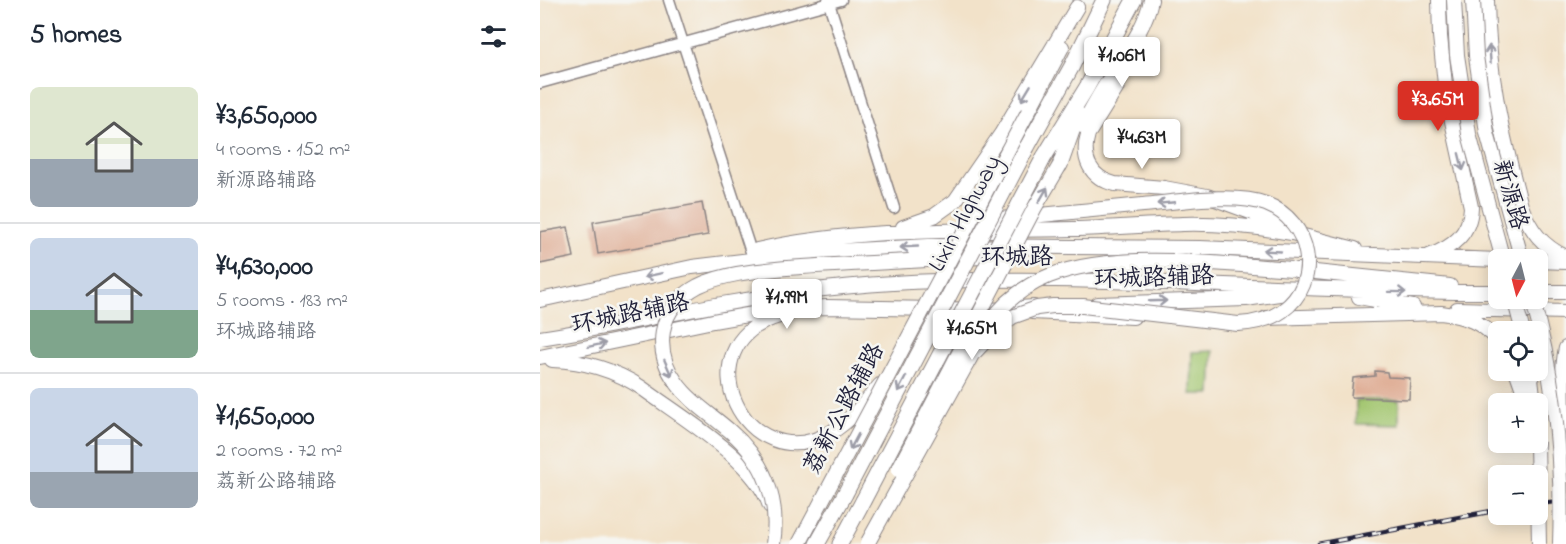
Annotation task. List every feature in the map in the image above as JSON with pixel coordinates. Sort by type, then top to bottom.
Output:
[{"type":"main road","name":"Lixin Highway","points":[[817,544],[1072,66],[1104,0]]},
{"type":"main road","points":[[840,544],[1044,157],[1087,87],[1134,0]]},
{"type":"main road","points":[[1426,258],[1456,241],[1468,226],[1471,217],[1470,195],[1450,116],[1443,70],[1438,0]]},
{"type":"main road","name":"新源路","points":[[1454,0],[1457,55],[1469,134],[1500,249]]},
{"type":"main road","name":"新源路","points":[[1473,0],[1476,56],[1487,133],[1519,249]]},
{"type":"main road","points":[[1487,0],[1495,102],[1521,206],[1536,236],[1554,251],[1566,257]]},
{"type":"main road","points":[[897,229],[933,216],[955,201],[1001,134],[1078,3]]},
{"type":"main road","name":"荔新公路辅路","points":[[798,544],[1057,58],[1078,3]]},
{"type":"main road","points":[[1150,6],[1116,89],[1086,142],[1086,159],[1094,173],[1108,183],[1164,188],[1207,196],[1253,213],[1292,233],[1381,256]]},
{"type":"main road","points":[[859,544],[1034,209],[1108,80],[1134,41]]},
{"type":"main road","points":[[1060,165],[1087,87]]},
{"type":"main road","points":[[872,234],[897,229],[1143,205],[1246,199],[1258,201],[1278,210],[1293,222],[1304,241],[1308,259],[1302,287],[1288,306],[1272,317],[1251,323],[1226,323],[1083,306],[1037,308],[1023,312],[1002,324],[974,353]]},
{"type":"main road","name":"环城路辅路","points":[[692,267],[751,252],[814,240],[927,230],[1092,229],[1185,224],[1235,225],[1292,233]]},
{"type":"main road","points":[[540,300],[692,267],[819,252],[929,246],[1200,248],[1488,260]]},
{"type":"main road","points":[[772,544],[775,526],[771,490],[755,459],[731,431],[684,393],[670,374],[662,347],[664,326],[674,306],[696,287],[723,277],[780,269],[998,257],[1065,247]]},
{"type":"main road","points":[[867,544],[989,324],[1003,306],[1034,283],[1060,272],[1112,264],[1162,261],[1291,269],[1434,283],[1488,291]]},
{"type":"main road","points":[[1548,261],[1566,262]]},
{"type":"main road","name":"环城路","points":[[540,338],[717,305],[806,292],[936,281],[1100,280],[1330,290],[1488,292]]},
{"type":"main road","name":"环城路辅路","points":[[540,358],[776,310],[827,307],[990,310],[1063,305],[1246,299],[1276,296],[1305,289]]},
{"type":"main road","points":[[1330,290],[1413,307],[1566,312]]},
{"type":"main road","points":[[1548,292],[1566,292]]},
{"type":"main road","points":[[827,307],[771,318],[749,331],[734,350],[729,369],[731,391],[740,412],[754,429],[782,442],[810,442],[831,433],[856,413],[891,372]]},
{"type":"main road","points":[[1535,309],[1553,394],[1561,478]]},
{"type":"main road","points":[[990,310],[1174,319],[1454,314],[1479,322],[1488,331]]},
{"type":"main road","points":[[1560,544],[1564,435],[1563,366],[1566,348]]},
{"type":"main road","points":[[540,358],[580,362],[630,380],[726,451],[749,472],[763,491],[775,526]]},
{"type":"main road","points":[[1538,453],[1539,544]]},
{"type":"street","points":[[669,0],[751,252]]},
{"type":"street","points":[[540,83],[841,0]]},
{"type":"street","points":[[1150,6],[1156,0]]},
{"type":"street","points":[[829,2],[894,208]]},
{"type":"green space","points":[[1213,351],[1211,394],[1191,394],[1192,352]]},
{"type":"green space","points":[[1356,400],[1399,400],[1399,425],[1356,424]]},
{"type":"building","points":[[702,203],[708,235],[598,254],[593,222]]},
{"type":"building","points":[[568,227],[574,257],[540,264],[540,232]]},
{"type":"building","points":[[1375,371],[1387,372],[1388,377],[1410,378],[1409,399],[1351,397],[1353,378],[1375,376]]},
{"type":"railway","points":[[1548,503],[1566,500]]},
{"type":"railway","points":[[1319,544],[1488,512]]}]
